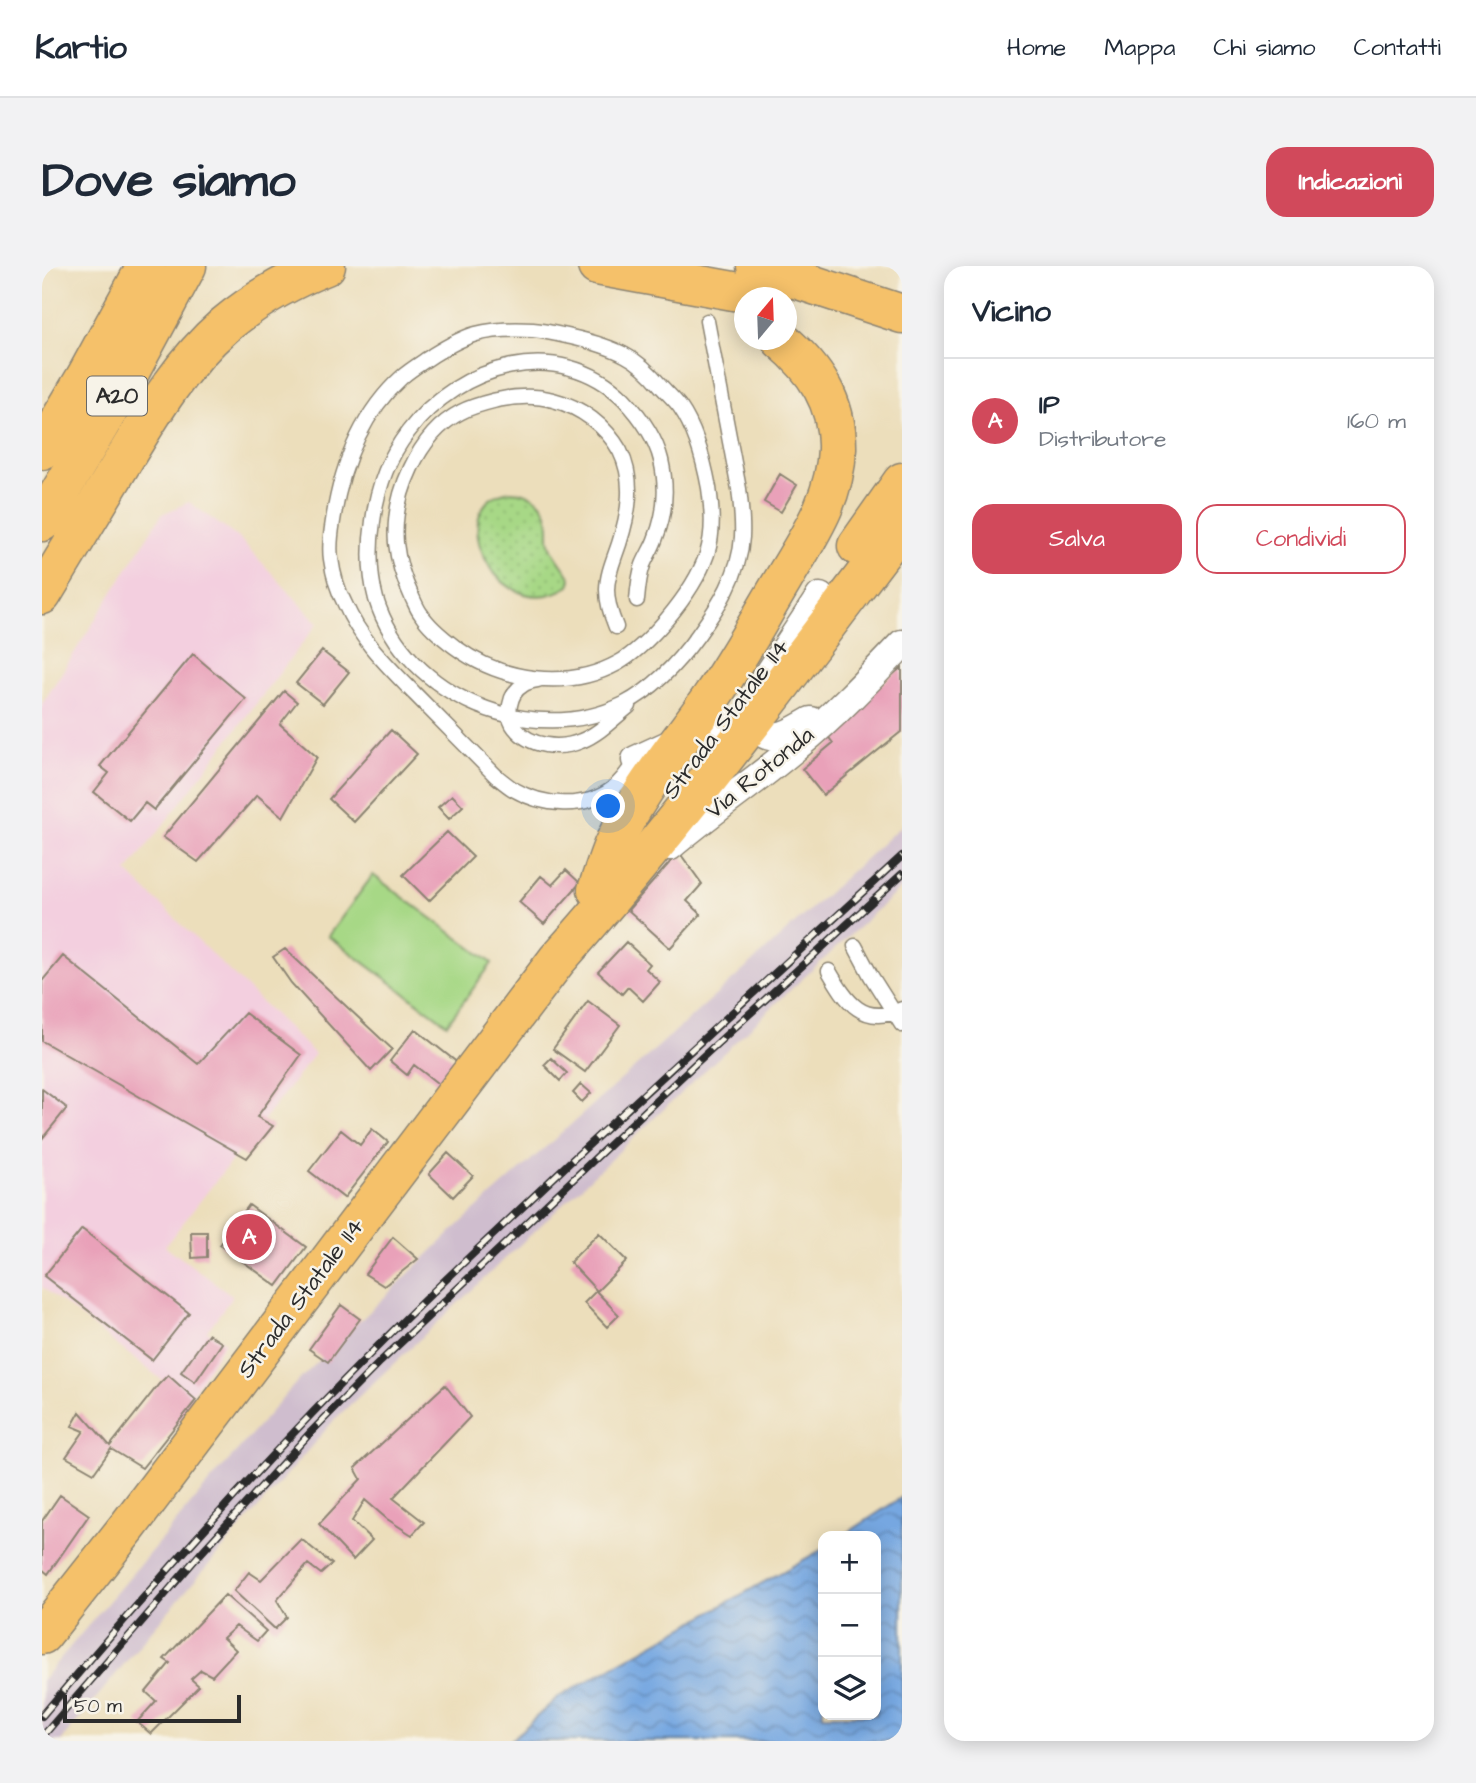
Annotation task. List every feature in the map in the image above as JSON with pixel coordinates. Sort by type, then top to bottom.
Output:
[{"type":"main road","name":"A20","points":[[42,450],[146,266]]},
{"type":"main road","name":"A20","points":[[42,522],[116,398],[187,266]]},
{"type":"main road","points":[[42,595],[151,414],[181,372],[224,326],[250,306],[326,266]]},
{"type":"main road","points":[[597,266],[658,273],[734,290]]},
{"type":"main road","points":[[756,266],[902,314]]},
{"type":"main road","points":[[658,273],[734,311]]},
{"type":"main road","points":[[797,306],[902,341]]},
{"type":"main road","points":[[606,893],[613,846],[625,822],[730,669],[811,536],[830,492],[837,448],[830,402],[812,370],[793,350]]},
{"type":"main road","name":"Strada Statale 114","points":[[736,730],[762,668],[820,597],[902,482]]},
{"type":"main road","name":"Strada Statale 114","points":[[42,1634],[129,1525],[606,893],[902,526]]},
{"type":"main road","points":[[636,760],[674,709],[717,664],[788,572]]},
{"type":"street","name":"Via Rotonda","points":[[606,893],[799,745],[902,644]]},
{"type":"street","points":[[636,760],[680,739],[736,730],[759,732],[771,738],[779,737],[849,698]]},
{"type":"street","points":[[736,730],[742,757],[769,768]]},
{"type":"lane","points":[[636,760],[611,790],[595,799],[577,803],[559,803],[536,798],[514,790],[496,776],[370,648],[345,606],[331,558],[331,531],[337,493],[360,431],[377,404],[402,376],[447,346],[476,334],[504,330],[540,330],[595,342],[628,356],[652,375],[681,408],[696,438],[706,471],[712,506],[712,532],[707,555],[676,608],[658,629],[623,661],[570,679],[540,680],[522,685],[512,699],[510,716],[516,729],[526,738],[552,746],[566,746],[582,741],[600,731],[665,676],[683,656],[726,592],[737,564],[743,516],[707,321]]},
{"type":"lane","points":[[637,600],[643,564],[663,516],[665,489],[654,438],[636,412],[615,391],[594,377],[567,367],[534,363],[508,366],[479,376],[454,390],[427,411],[407,433],[390,461],[382,482],[370,543],[371,574],[377,601],[387,626],[408,655],[426,674],[453,694],[478,706],[510,716],[569,720],[595,715],[622,705],[645,692]]},
{"type":"lane","points":[[540,680],[508,673],[472,660],[444,639],[421,614],[399,563],[396,538],[398,510],[405,484],[418,452],[435,432],[458,413],[485,402],[514,396],[538,396],[565,403],[586,414],[607,432],[626,467],[630,489],[628,510],[610,568],[607,590],[610,612],[616,627]]},
{"type":"lane","points":[[855,946],[871,976],[899,1015]]},
{"type":"lane","points":[[829,971],[850,1004],[876,1015],[899,1015]]},
{"type":"shaded area","points":[[189,502],[241,540],[318,623],[127,872],[315,1054],[165,1246],[233,1296],[207,1331],[225,1342],[188,1400],[42,1287],[42,704],[162,514]]},
{"type":"shaded area","points":[[902,825],[902,887],[335,1419],[153,1629],[61,1741],[42,1741],[42,1680],[295,1384],[464,1220]]},
{"type":"green space","points":[[511,491],[529,495],[543,506],[548,518],[551,547],[571,579],[569,586],[543,596],[519,592],[500,579],[486,560],[478,538],[479,517],[490,500]]},
{"type":"green space","points":[[373,875],[492,963],[447,1024],[328,936]]},
{"type":"water","points":[[902,1497],[902,1741],[510,1741],[557,1698],[818,1552],[818,1720],[881,1720],[881,1531],[851,1531]]},
{"type":"building","points":[[780,474],[797,485],[781,512],[764,502]]},
{"type":"building","points":[[322,651],[349,672],[323,704],[296,683]]},
{"type":"building","points":[[193,654],[246,699],[154,810],[145,803],[130,821],[94,792],[109,773],[100,766]]},
{"type":"building","points":[[902,667],[902,731],[823,795],[802,769],[833,743],[824,731]]},
{"type":"building","points":[[284,691],[297,702],[280,724],[317,757],[283,817],[257,795],[198,862],[163,837]]},
{"type":"building","points":[[391,730],[417,754],[354,822],[329,799]]},
{"type":"building","points":[[452,795],[463,806],[449,819],[438,807]]},
{"type":"building","points":[[447,832],[473,857],[429,901],[403,875]]},
{"type":"building","points":[[679,852],[702,884],[687,901],[701,914],[670,948],[628,910]]},
{"type":"building","points":[[566,870],[580,883],[544,924],[519,902],[541,876],[552,885]]},
{"type":"building","points":[[626,942],[650,964],[646,969],[660,982],[643,1001],[628,987],[622,994],[598,972]]},
{"type":"building","points":[[285,949],[392,1049],[371,1071],[291,983],[273,957]]},
{"type":"building","points":[[63,956],[198,1064],[245,1013],[301,1055],[257,1117],[273,1126],[247,1158],[42,1041],[42,981]]},
{"type":"building","points":[[588,1001],[620,1025],[585,1072],[553,1049]]},
{"type":"building","points":[[415,1029],[459,1064],[441,1086],[414,1065],[407,1075],[390,1061]]},
{"type":"building","points":[[551,1058],[567,1073],[560,1081],[544,1065]]},
{"type":"building","points":[[581,1084],[591,1093],[582,1102],[573,1093]]},
{"type":"building","points":[[42,1089],[67,1108],[42,1139]]},
{"type":"building","points":[[372,1129],[388,1142],[344,1198],[309,1171],[341,1130],[360,1145]]},
{"type":"building","points":[[448,1153],[473,1176],[453,1197],[429,1174]]},
{"type":"building","points":[[249,1205],[306,1247],[277,1286],[220,1245]]},
{"type":"building","points":[[82,1229],[189,1313],[152,1360],[44,1276]]},
{"type":"building","points":[[191,1232],[207,1232],[207,1257],[192,1258]]},
{"type":"building","points":[[599,1233],[627,1261],[597,1291],[570,1262]]},
{"type":"building","points":[[393,1237],[418,1259],[384,1286],[365,1274]]},
{"type":"building","points":[[596,1291],[619,1315],[607,1327],[584,1303]]},
{"type":"building","points":[[341,1305],[360,1319],[328,1362],[309,1349]]},
{"type":"building","points":[[208,1334],[222,1343],[195,1382],[181,1372]]},
{"type":"building","points":[[168,1375],[196,1400],[142,1468],[111,1449],[94,1473],[66,1457],[84,1431],[72,1426],[80,1412],[110,1446]]},
{"type":"building","points":[[445,1385],[470,1417],[393,1498],[424,1522],[412,1535],[365,1500],[352,1521],[372,1540],[353,1560],[319,1524],[361,1479],[355,1468]]},
{"type":"building","points":[[60,1495],[89,1515],[48,1574],[42,1569],[42,1521]]},
{"type":"building","points":[[301,1539],[332,1564],[321,1574],[308,1564],[277,1600],[287,1617],[275,1629],[234,1591],[249,1572],[261,1580]]},
{"type":"building","points":[[225,1595],[266,1631],[257,1641],[236,1626],[223,1638],[236,1650],[212,1676],[201,1670],[191,1679],[199,1686],[151,1734],[137,1722],[156,1701],[146,1692],[170,1663],[164,1659]]},
{"type":"railway","points":[[42,1716],[163,1575],[331,1393],[569,1163],[902,856]]},
{"type":"railway","points":[[42,1737],[200,1554],[311,1432],[380,1362],[697,1062],[902,874]]},
{"type":"place","name":"IP","points":[[249,1237]]}]
